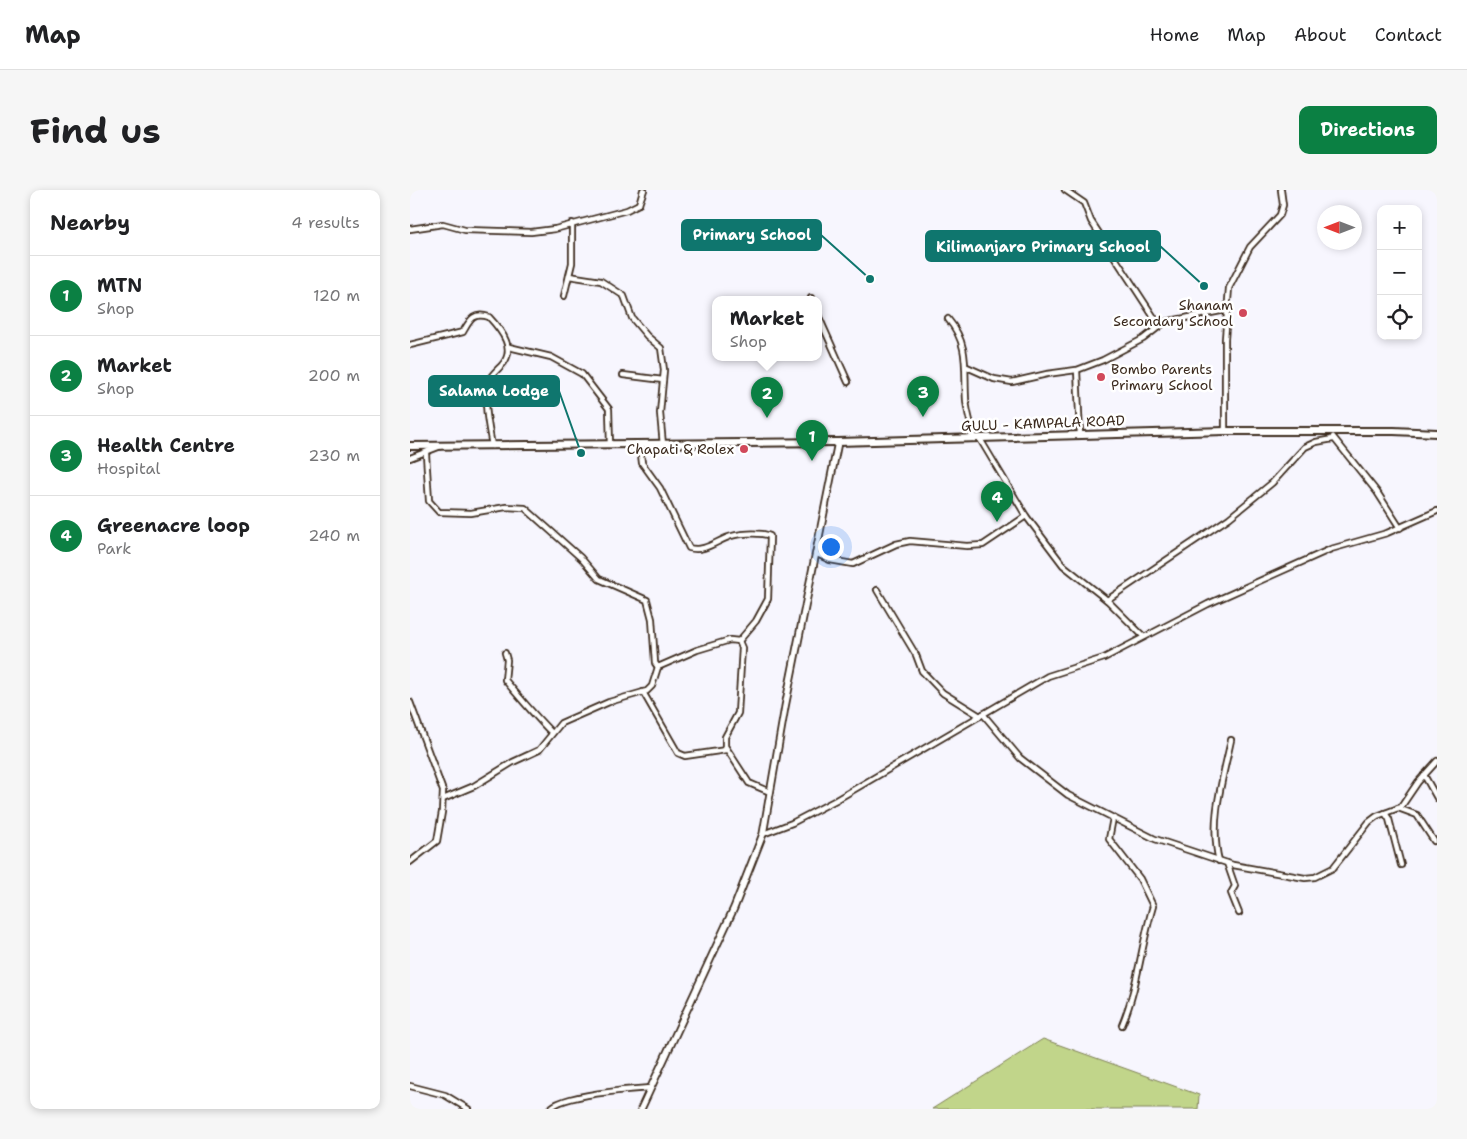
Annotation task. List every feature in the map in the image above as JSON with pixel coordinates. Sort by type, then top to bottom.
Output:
[{"type":"main road","name":"GULU - KAMPALA ROAD","points":[[410,446],[640,446],[1225,431],[1333,430],[1437,433]]},
{"type":"street","points":[[410,229],[444,224],[465,230],[531,232],[555,229],[627,210],[639,204],[644,190]]},
{"type":"street","points":[[1065,190],[1087,207],[1091,221],[1159,325]]},
{"type":"street","points":[[1225,431],[1226,310],[1229,288],[1247,252],[1280,215],[1283,205],[1281,190]]},
{"type":"street","points":[[564,296],[569,276],[572,223]]},
{"type":"street","points":[[569,276],[601,281],[624,296],[632,318],[647,336],[662,348],[663,380],[660,396],[663,445]]},
{"type":"street","points":[[967,367],[994,379],[1012,382],[1076,370],[1142,339],[1159,325],[1172,319],[1226,310]]},
{"type":"street","points":[[410,345],[463,332],[469,319],[484,316],[494,322],[509,347],[506,361],[491,376],[487,388],[492,446]]},
{"type":"street","points":[[948,319],[962,343],[967,367],[966,402],[977,438],[1026,516],[1063,565],[1107,600],[1142,636]]},
{"type":"street","points":[[822,324],[848,382]]},
{"type":"street","points":[[509,347],[550,356],[582,374],[608,409],[610,445]]},
{"type":"street","points":[[1076,370],[1080,435]]},
{"type":"street","points":[[623,375],[663,380]]},
{"type":"street","points":[[1333,430],[1333,439],[1377,492],[1400,528]]},
{"type":"street","points":[[1107,600],[1229,518],[1272,483],[1305,447],[1316,442],[1333,439]]},
{"type":"street","points":[[641,1109],[734,908],[763,834],[785,707],[838,442]]},
{"type":"street","points":[[410,458],[426,454],[442,446]]},
{"type":"street","points":[[640,446],[642,463],[660,488],[689,548],[705,548],[735,536],[763,534],[770,536],[768,599],[756,621],[739,641]]},
{"type":"street","points":[[426,454],[427,493],[429,501],[436,510],[445,513],[463,513],[506,507],[524,508],[582,558],[599,579],[645,597],[650,612],[655,663],[658,667]]},
{"type":"street","points":[[763,834],[792,823],[836,800],[1048,676],[1104,658],[1142,636],[1208,604],[1331,549],[1400,528],[1437,510]]},
{"type":"street","points":[[817,554],[830,560],[853,564],[896,544],[910,541],[967,546],[983,545],[1026,516]]},
{"type":"street","points":[[877,590],[911,647],[922,671],[944,692],[982,715],[1020,758],[1052,785],[1155,839],[1219,861],[1305,878],[1315,877],[1333,868],[1369,822],[1398,808],[1424,775],[1437,762]]},
{"type":"street","points":[[443,799],[474,786],[513,762],[539,750],[561,723],[609,702],[643,692],[652,686],[658,667],[697,650],[730,640],[739,641]]},
{"type":"street","points":[[739,641],[742,648],[738,713],[725,737],[726,750],[749,783],[770,792]]},
{"type":"street","points":[[505,653],[507,660],[505,680],[518,693],[525,706],[552,733]]},
{"type":"street","points":[[643,692],[678,753],[685,756],[726,750]]},
{"type":"street","points":[[410,702],[441,783],[443,799],[437,841],[410,862]]},
{"type":"street","points":[[1219,861],[1216,849],[1217,823],[1220,797],[1232,740]]},
{"type":"street","points":[[1424,775],[1437,798]]},
{"type":"street","points":[[1398,808],[1417,815],[1434,841]]},
{"type":"street","points":[[1385,813],[1389,819],[1401,865]]},
{"type":"street","points":[[1113,818],[1109,839],[1140,879],[1153,906],[1145,932],[1133,999],[1122,1025]]},
{"type":"street","points":[[1227,863],[1235,886],[1231,893],[1239,913]]},
{"type":"street","points":[[410,1086],[445,1096],[468,1109]]},
{"type":"street","points":[[550,1109],[561,1100],[628,1089],[650,1088]]},
{"type":"green space","points":[[1043,1039],[1199,1095],[1198,1109],[932,1109]]},
{"type":"place","name":"Primary School","points":[[870,279]]},
{"type":"place","name":"Kilimanjaro Primary School","points":[[1204,286]]},
{"type":"place","name":"Shanam Secondary School","points":[[1243,313]]},
{"type":"place","name":"Bombo Parents Primary School","points":[[1101,377]]},
{"type":"place","name":"Health Centre","points":[[923,417]]},
{"type":"place","name":"Market","points":[[767,418]]},
{"type":"place","name":"Chapati & Rolex","points":[[744,449]]},
{"type":"place","name":"Salama Lodge","points":[[581,453]]},
{"type":"place","name":"MTN","points":[[812,461]]},
{"type":"place","name":"Greenacre loop","points":[[997,522]]}]
